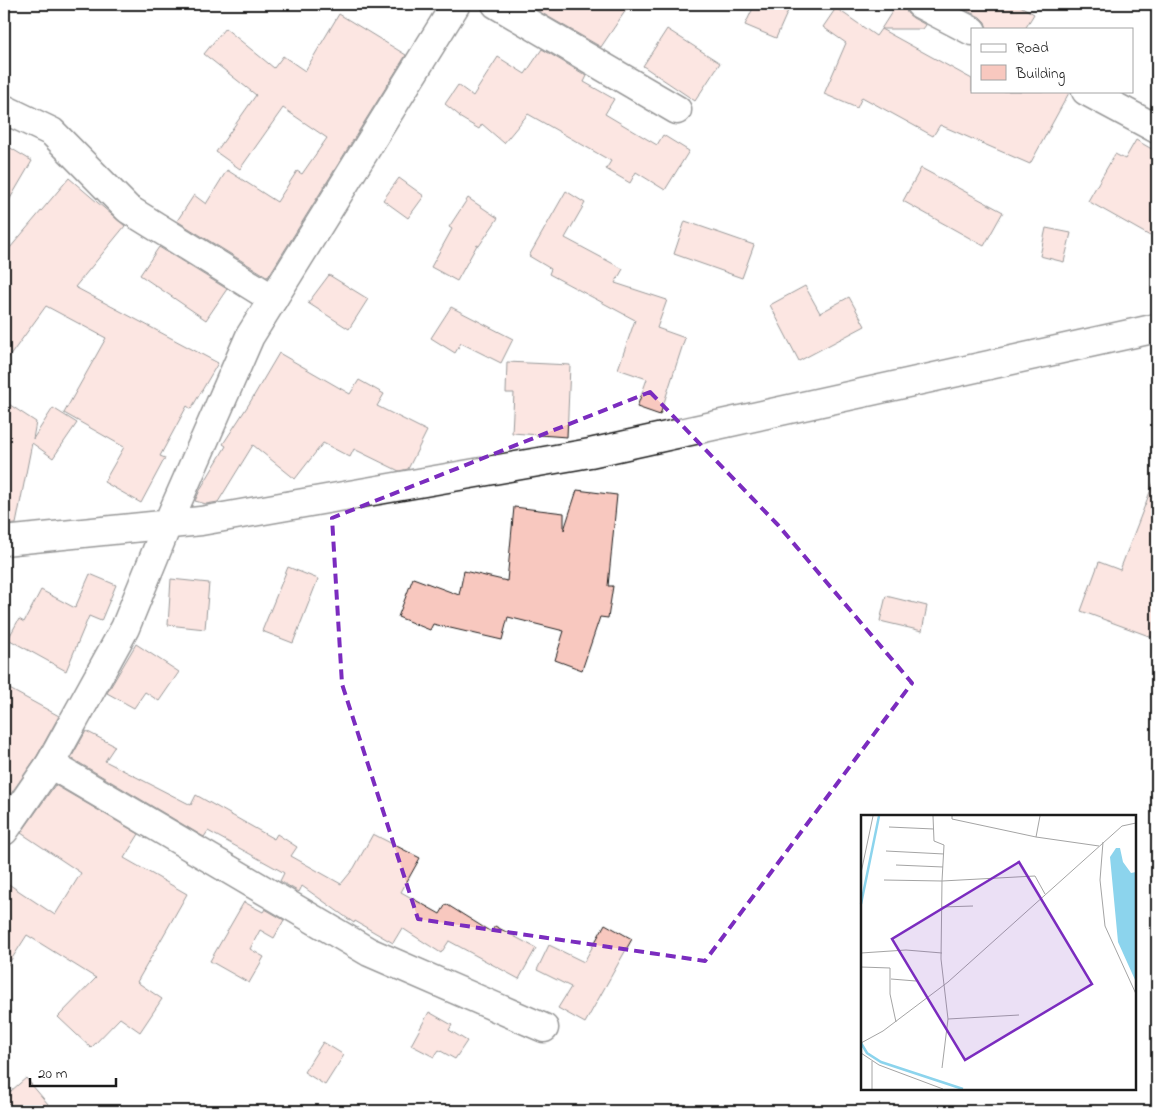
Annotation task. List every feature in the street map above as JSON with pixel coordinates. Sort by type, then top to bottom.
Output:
[{"type":"street","points":[[4,831],[50,764],[125,628],[168,523],[250,336],[456,4]]},
{"type":"street","points":[[496,4],[677,110]]},
{"type":"street","points":[[920,4],[971,30]]},
{"type":"street","points":[[1088,92],[1157,129]]},
{"type":"street","points":[[4,109],[52,132],[128,209],[273,299]]},
{"type":"street","points":[[4,541],[201,521],[590,453],[1157,328]]},
{"type":"street","points":[[50,764],[369,952],[544,1028]]},
{"type":"highlighted area","points":[[650,392],[778,525],[912,683],[705,961],[418,919],[342,684],[332,518]]},
{"type":"building","points":[[526,4],[630,4],[601,47]]},
{"type":"building","points":[[755,4],[791,4],[776,38],[745,25]]},
{"type":"building","points":[[897,4],[905,4],[907,13],[926,25],[923,29],[881,29]]},
{"type":"building","points":[[953,4],[1017,4],[1034,14],[1026,28],[987,28],[985,22],[980,17]]},
{"type":"building","points":[[836,8],[876,36],[881,29],[971,78],[971,92],[1069,92],[1030,164],[940,125],[933,136],[862,97],[857,108],[824,94],[846,43],[823,27]]},
{"type":"building","points":[[339,14],[406,55],[268,277],[177,221],[194,195],[206,204],[227,170],[277,202],[297,171],[302,174],[327,138],[283,108],[240,169],[216,152],[256,95],[204,54],[225,28],[274,68],[283,56],[305,71]]},
{"type":"building","points":[[667,29],[720,63],[695,101],[643,66]]},
{"type":"building","points":[[542,49],[587,76],[584,82],[614,99],[605,114],[657,145],[663,135],[689,151],[665,190],[636,172],[630,183],[606,169],[611,161],[528,114],[504,143],[482,124],[479,129],[459,117],[445,104],[458,85],[473,96],[498,57],[525,74]]},
{"type":"building","points":[[1136,140],[1157,152],[1157,223],[1150,236],[1088,201],[1115,154],[1125,159]]},
{"type":"building","points":[[4,144],[32,161],[4,209]]},
{"type":"building","points":[[921,168],[1003,212],[984,246],[903,201]]},
{"type":"building","points":[[69,178],[125,226],[75,287],[218,363],[191,409],[187,406],[160,456],[165,458],[141,503],[104,482],[124,447],[64,413],[106,338],[46,306],[4,364],[4,255]]},
{"type":"building","points":[[399,178],[424,196],[408,218],[383,200]]},
{"type":"building","points":[[566,191],[585,203],[565,238],[623,269],[615,283],[667,300],[657,328],[685,338],[660,415],[637,407],[647,379],[618,369],[635,320],[549,274],[551,269],[529,256]]},
{"type":"building","points":[[468,198],[498,218],[479,246],[477,245],[457,281],[431,267],[452,229],[449,227]]},
{"type":"building","points":[[685,221],[754,245],[742,278],[674,254]]},
{"type":"building","points":[[1046,228],[1071,233],[1064,262],[1040,256]]},
{"type":"building","points":[[159,247],[227,289],[206,320],[140,275]]},
{"type":"building","points":[[329,275],[368,299],[349,329],[308,303]]},
{"type":"building","points":[[805,286],[820,313],[849,297],[865,326],[799,361],[770,305]]},
{"type":"building","points":[[451,307],[513,339],[501,363],[461,343],[455,353],[431,338]]},
{"type":"building","points":[[279,353],[350,394],[359,380],[384,394],[377,406],[427,431],[408,469],[399,471],[354,449],[350,457],[323,443],[295,479],[253,445],[218,502],[206,504],[195,501],[226,446],[223,444]]},
{"type":"building","points":[[507,362],[570,365],[567,437],[512,433],[514,393],[506,393]]},
{"type":"building","points":[[4,401],[36,422],[33,439],[53,408],[77,423],[53,458],[32,443],[16,524],[4,525]]},
{"type":"building","points":[[1155,479],[1157,479],[1157,639],[1081,611],[1099,562],[1120,570]]},
{"type":"building","points":[[577,490],[617,495],[608,586],[613,586],[608,618],[600,617],[582,670],[555,660],[564,631],[508,617],[502,640],[433,624],[430,630],[398,617],[413,578],[459,595],[464,571],[507,581],[514,507],[564,513],[564,530]]},
{"type":"building","points":[[288,567],[318,579],[293,643],[262,631]]},
{"type":"building","points":[[90,574],[116,585],[101,621],[89,616],[66,671],[8,639],[19,619],[24,622],[41,590],[75,608]]},
{"type":"building","points":[[171,579],[209,583],[205,629],[168,625]]},
{"type":"building","points":[[886,596],[927,606],[922,631],[880,621]]},
{"type":"building","points":[[136,644],[179,672],[159,701],[145,692],[134,708],[107,693]]},
{"type":"building","points":[[4,686],[59,716],[37,756],[4,804]]},
{"type":"building","points":[[86,731],[115,746],[105,761],[191,805],[196,795],[274,839],[277,834],[297,847],[291,856],[341,884],[354,868],[373,834],[420,858],[401,892],[440,914],[446,904],[491,932],[495,926],[536,948],[519,979],[449,941],[441,953],[402,928],[393,943],[355,921],[354,923],[302,886],[299,892],[280,881],[284,873],[281,871],[208,831],[204,837],[71,758]]},
{"type":"building","points":[[55,785],[139,834],[124,858],[187,894],[137,982],[162,999],[140,1032],[120,1018],[91,1048],[58,1017],[96,978],[27,935],[4,971],[4,881],[55,915],[81,873],[21,833]]},
{"type":"building","points":[[244,902],[263,912],[265,909],[284,920],[274,938],[260,930],[250,949],[264,957],[249,983],[210,961]]},
{"type":"building","points":[[605,924],[632,939],[585,1023],[558,1008],[571,987],[537,970],[549,945],[584,962]]},
{"type":"building","points":[[429,1012],[452,1025],[449,1030],[467,1041],[455,1059],[439,1050],[434,1057],[411,1045]]},
{"type":"building","points":[[323,1042],[344,1055],[325,1085],[304,1072]]},
{"type":"building","points":[[26,1078],[54,1111],[14,1111],[4,1097]]}]
